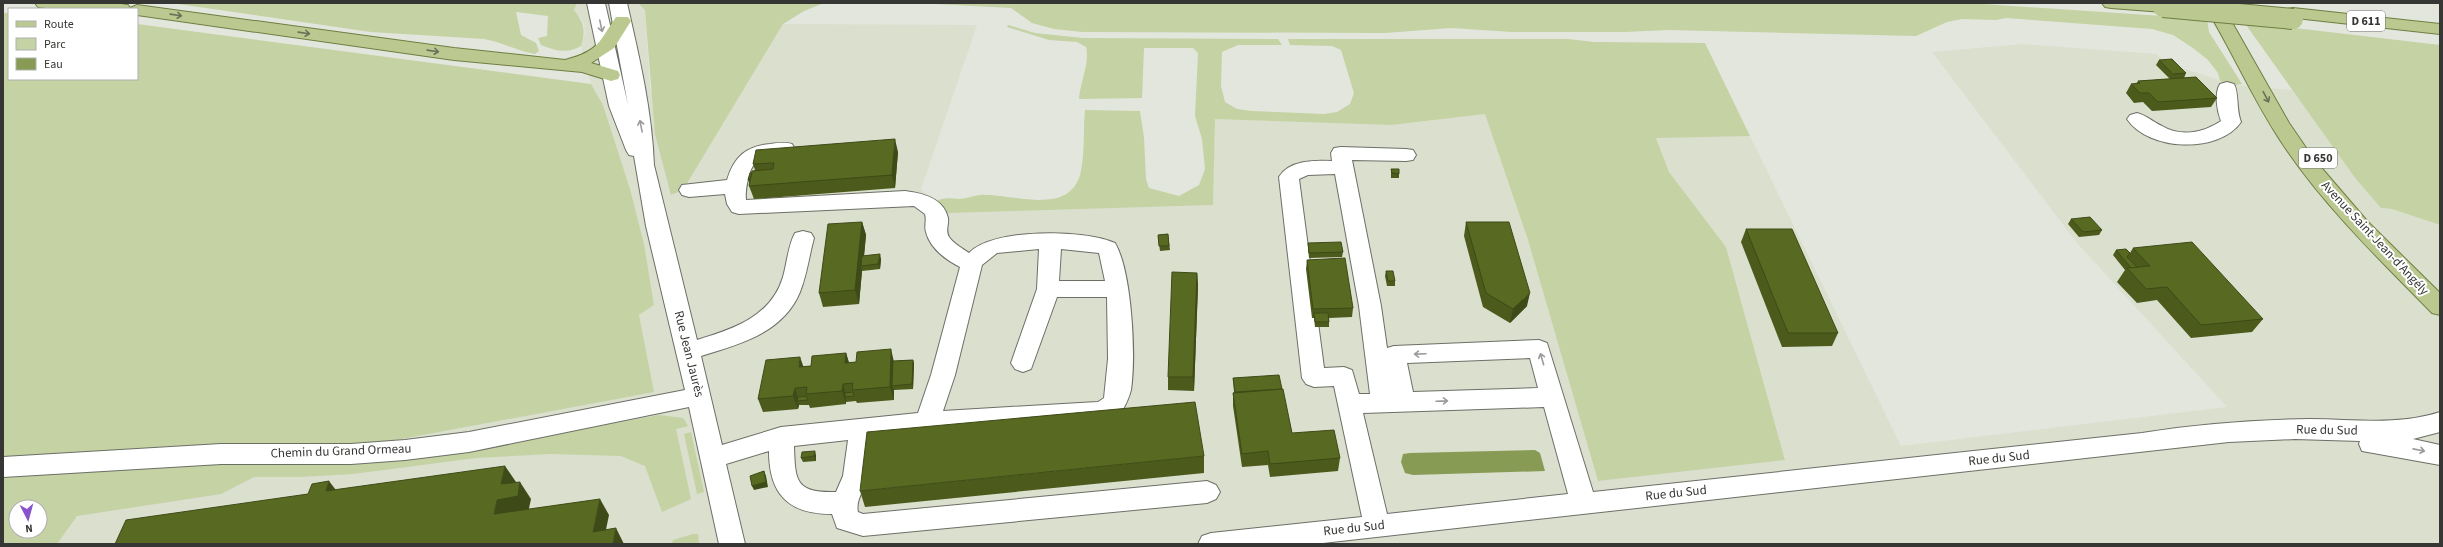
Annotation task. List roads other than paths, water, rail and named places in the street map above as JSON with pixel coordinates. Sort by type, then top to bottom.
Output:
[{"type":"main road","points":[[44,3],[109,8]]},
{"type":"main road","name":"D 611","points":[[2111,3],[2293,16],[2440,29]]},
{"type":"main road","name":"D 611","points":[[2184,3],[2440,35]]},
{"type":"main road","name":"Avenue Saint-Jean-d'Angély","points":[[2212,3],[2234,37],[2281,125],[2314,173],[2369,235],[2440,307]]},
{"type":"main road","name":"Avenue Saint-Jean-d'Angély","points":[[2225,3],[2249,39],[2300,131],[2316,155],[2346,193],[2440,291]]},
{"type":"main road","points":[[138,10],[454,54],[582,67],[611,75]]},
{"type":"main road","points":[[562,65],[593,56],[606,49],[613,40],[620,12]]},
{"type":"street","name":"Rue Jean Jaurès","points":[[596,3],[611,75],[622,114],[644,165]]},
{"type":"street","name":"Rue Jean Jaurès","points":[[620,12],[643,136],[644,165],[657,226],[699,396],[732,544]]},
{"type":"street","points":[[2136,119],[2148,128],[2169,138],[2195,139],[2207,136],[2231,122],[2227,110],[2227,88]]},
{"type":"street","points":[[804,147],[759,152],[746,158],[740,165],[735,186],[736,203],[739,208],[745,209],[905,198],[917,199],[932,209],[937,218],[936,231],[950,252],[972,263]]},
{"type":"street","points":[[1393,402],[1370,306],[1341,153],[1406,155]]},
{"type":"street","points":[[1343,168],[1307,169],[1295,172],[1289,177],[1298,269],[1314,378],[1344,376],[1377,526]]},
{"type":"street","points":[[689,190],[735,186]]},
{"type":"street","points":[[688,351],[756,327],[775,312],[786,298],[803,238]]},
{"type":"street","points":[[713,458],[781,437],[927,422],[1080,413],[1101,410],[1112,406],[1119,390],[1118,289],[1114,256],[1106,247],[1092,241],[1007,243],[992,246],[982,252],[972,263],[943,375],[927,422]]},
{"type":"street","points":[[1023,363],[1048,289],[1050,242]]},
{"type":"street","points":[[1048,289],[1118,289]]},
{"type":"street","points":[[1393,402],[1394,355],[1539,349],[1584,504]]},
{"type":"street","name":"Chemin du Grand Ormeau","points":[[3,467],[221,454],[351,454],[405,450],[468,442],[699,396]]},
{"type":"street","points":[[1349,404],[1553,397]]},
{"type":"street","name":"Rue du Sud","points":[[1211,544],[2142,443],[2194,434],[2244,430],[2408,431],[2440,422]]},
{"type":"street","points":[[861,428],[857,479],[853,489],[843,503],[846,520],[863,525],[1207,492]]},
{"type":"street","points":[[781,437],[782,473],[790,490],[798,499],[813,504],[843,503]]},
{"type":"street","name":"Rue du Sud","points":[[2142,443],[2326,441],[2403,447],[2440,455]]},
{"type":"water","points":[[1535,450],[1540,453],[1545,471],[1413,475],[1405,473],[1401,462],[1403,454],[1410,453]]}]
